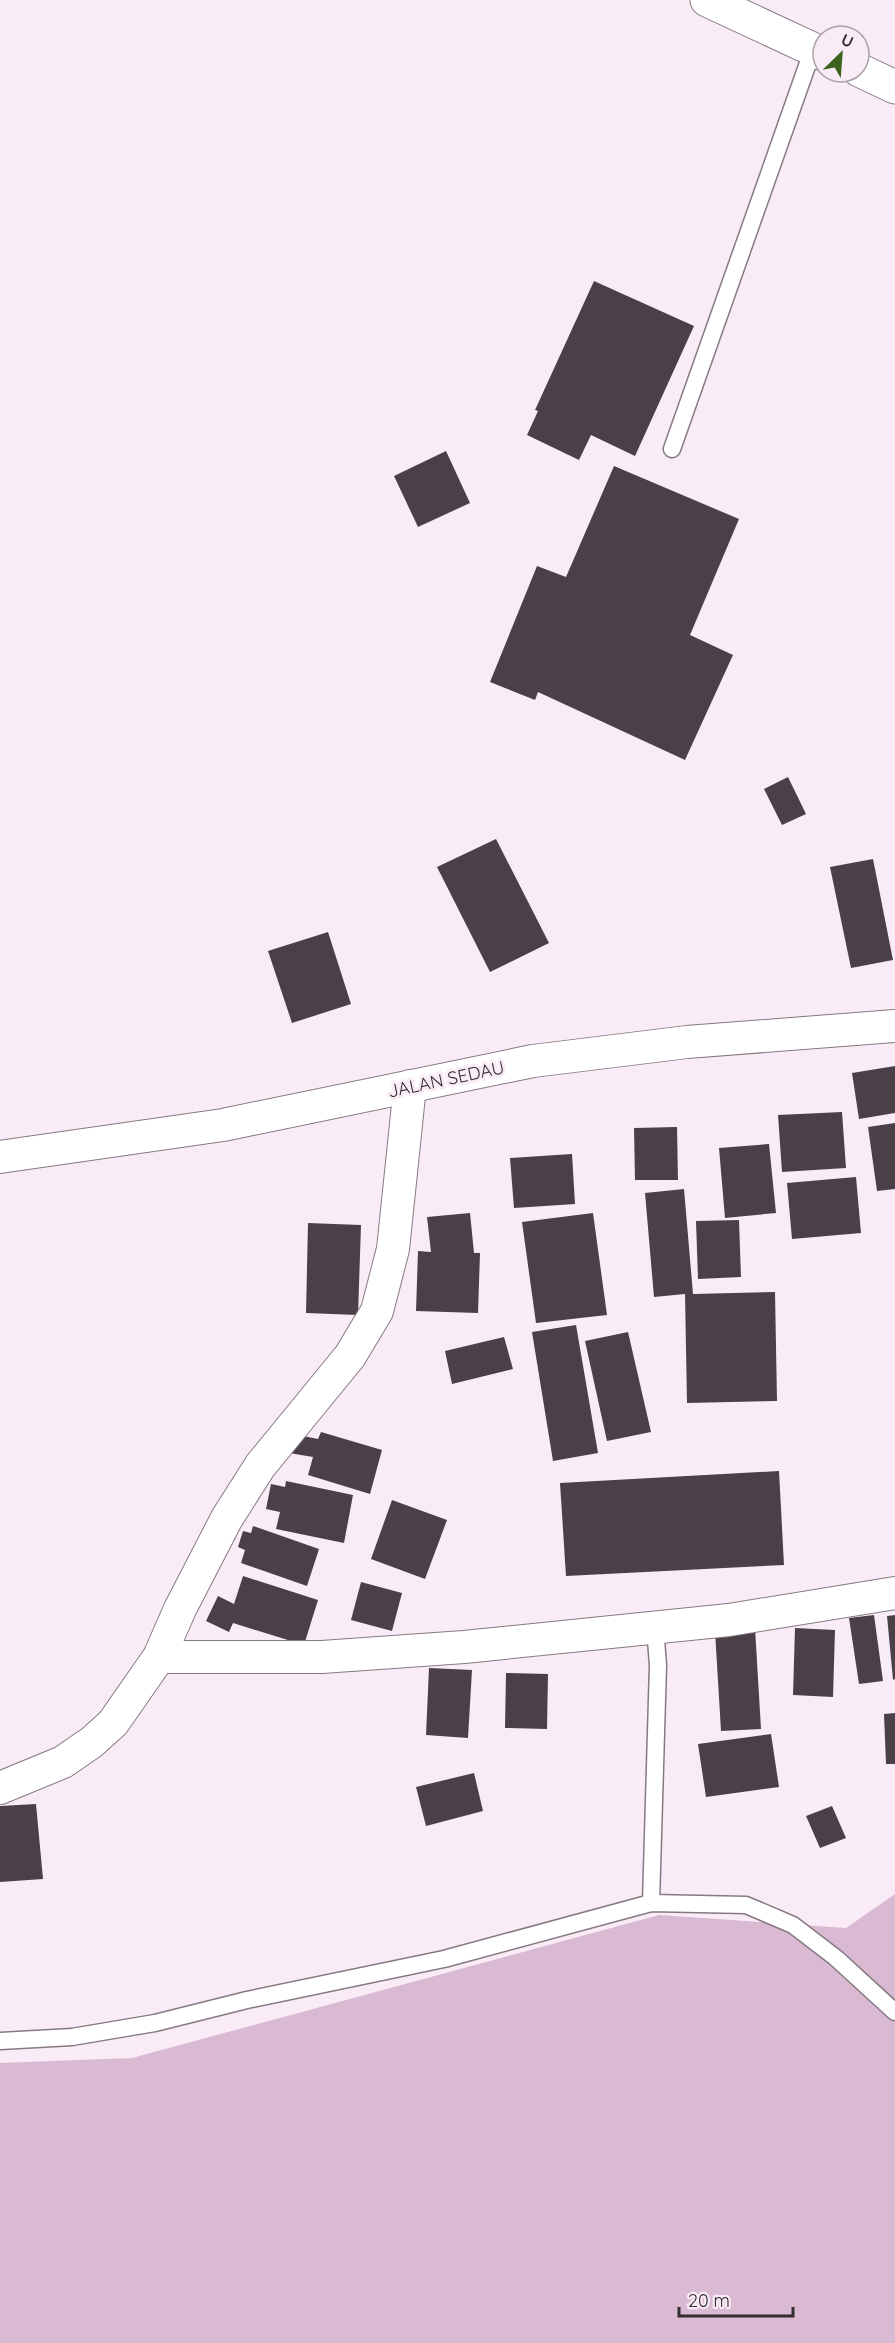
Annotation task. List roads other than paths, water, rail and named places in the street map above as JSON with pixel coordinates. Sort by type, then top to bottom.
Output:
[{"type":"highway","points":[[707,0],[811,48]]},
{"type":"highway","points":[[871,76],[895,87]]},
{"type":"street","name":"JALAN SEDAU","points":[[0,1156],[223,1125],[545,1060],[687,1042],[895,1026]]},
{"type":"street","points":[[0,1788],[63,1762],[92,1742],[113,1723],[159,1657],[180,1609],[227,1518],[260,1466],[350,1356],[376,1311],[393,1249],[410,1086]]},
{"type":"street","points":[[159,1657],[322,1657],[464,1647],[729,1620],[895,1593]]},
{"type":"lane","points":[[672,449],[811,70]]},
{"type":"lane","points":[[651,1903],[658,1665],[655,1627]]},
{"type":"lane","points":[[0,2041],[72,2037],[155,2023],[247,2000],[444,1959],[651,1903],[746,1905],[793,1925],[836,1958],[895,2012]]}]
